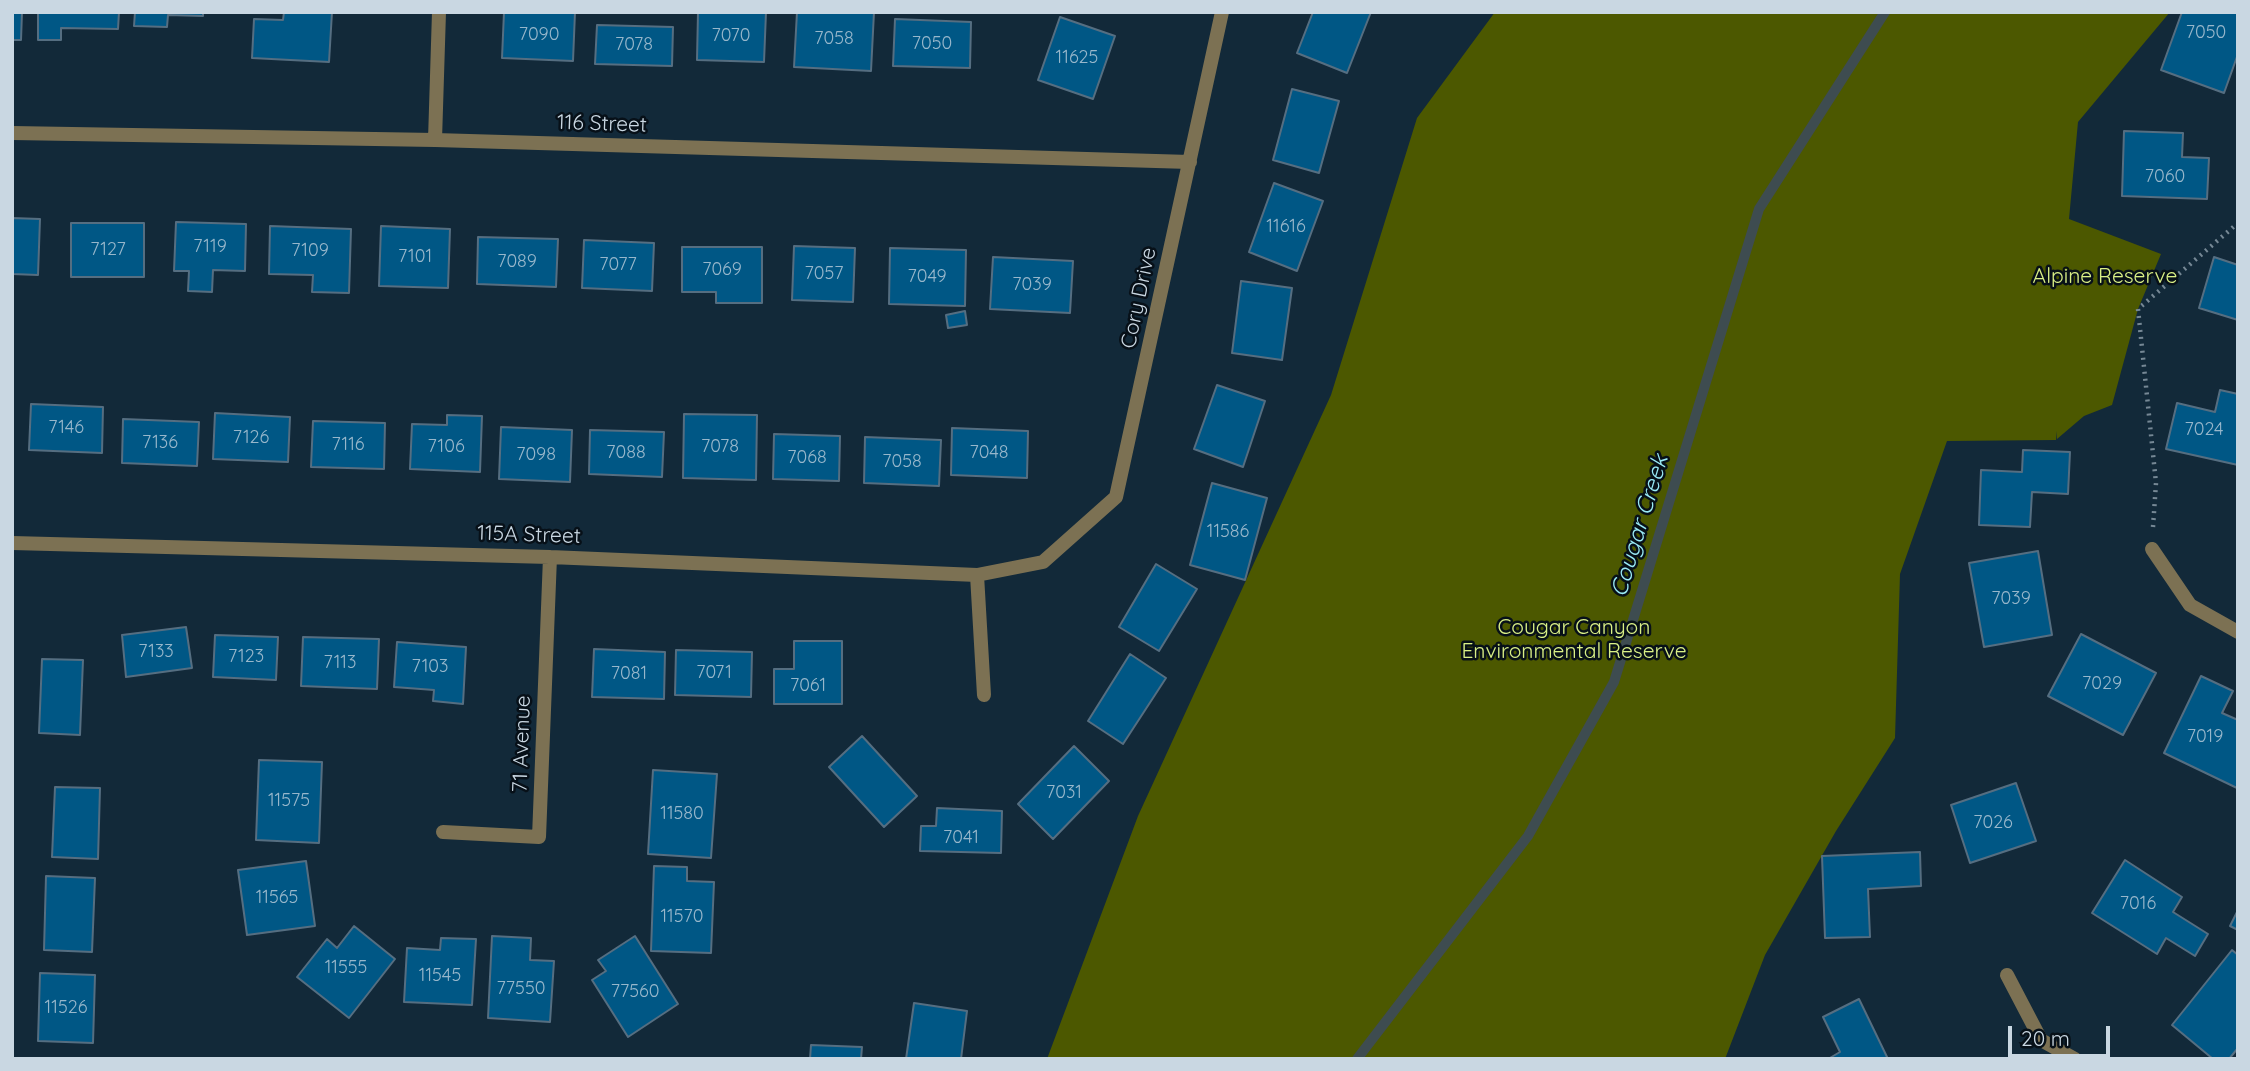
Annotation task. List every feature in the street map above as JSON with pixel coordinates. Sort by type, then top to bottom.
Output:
[{"type":"street","points":[[435,140],[439,12]]},
{"type":"street","name":"Cory Drive","points":[[1043,562],[1116,496],[1222,12]]},
{"type":"street","name":"116 Street","points":[[12,133],[435,140],[1190,162]]},
{"type":"street","name":"115A Street","points":[[12,543],[550,557],[977,575],[1043,562]]},
{"type":"street","points":[[2152,549],[2190,605],[2238,632]]},
{"type":"street","name":"71 Avenue","points":[[443,832],[540,837],[550,557]]},
{"type":"street","points":[[977,575],[984,695]]},
{"type":"street","points":[[2007,975],[2041,1040],[2075,1059]]},
{"type":"path","points":[[2152,549],[2156,483],[2138,309],[2238,223]]},
{"type":"green space","name":"Cougar Canyon Environmental Reserve","points":[[1495,12],[2170,12],[2078,122],[2069,219],[2161,254],[2138,309],[2112,405],[2084,416],[2057,439],[2057,431],[2056,440],[1947,441],[1900,574],[1895,738],[1836,831],[1765,955],[1725,1059],[1047,1059],[1138,816],[1331,395],[1417,118]]},
{"type":"building","points":[[12,12],[22,12],[21,40],[12,40]]},
{"type":"building","points":[[38,12],[119,12],[118,29],[61,28],[61,40],[38,40]]},
{"type":"building","points":[[135,12],[203,12],[203,16],[168,15],[167,27],[134,26]]},
{"type":"building","points":[[284,12],[332,12],[329,62],[252,58],[254,19],[283,20]]},
{"type":"building","points":[[504,12],[575,12],[573,61],[502,58]]},
{"type":"building","points":[[698,12],[766,12],[764,62],[697,60]]},
{"type":"building","points":[[797,12],[874,12],[871,71],[794,67]]},
{"type":"building","points":[[1313,12],[1371,12],[1347,73],[1297,53]]},
{"type":"building","points":[[2182,12],[2238,12],[2238,54],[2224,93],[2161,70]]},
{"type":"building","points":[[1060,17],[1115,36],[1093,99],[1038,80]]},
{"type":"building","points":[[895,19],[971,22],[970,68],[893,66]]},
{"type":"building","points":[[597,25],[673,27],[672,66],[595,64]]},
{"type":"building","points":[[1292,89],[1339,101],[1319,173],[1273,160]]},
{"type":"building","points":[[2124,131],[2183,133],[2182,157],[2209,158],[2207,199],[2122,196]]},
{"type":"building","points":[[1274,183],[1323,201],[1297,271],[1249,252]]},
{"type":"building","points":[[12,218],[40,219],[38,275],[12,274]]},
{"type":"building","points":[[176,222],[246,224],[245,271],[213,270],[212,292],[188,291],[189,271],[174,271]]},
{"type":"building","points":[[71,223],[144,223],[144,277],[71,277]]},
{"type":"building","points":[[270,226],[351,229],[349,293],[312,292],[313,275],[269,274]]},
{"type":"building","points":[[381,226],[450,229],[448,288],[379,286]]},
{"type":"building","points":[[478,237],[558,239],[556,287],[477,284]]},
{"type":"building","points":[[584,240],[654,243],[652,291],[582,288]]},
{"type":"building","points":[[794,246],[855,248],[853,302],[792,300]]},
{"type":"building","points":[[682,247],[762,247],[762,303],[716,303],[716,292],[682,292]]},
{"type":"building","points":[[890,248],[966,250],[965,306],[889,304]]},
{"type":"building","points":[[993,257],[1073,261],[1070,313],[990,309]]},
{"type":"building","points":[[2214,257],[2238,265],[2238,320],[2199,308]]},
{"type":"building","points":[[1241,281],[1292,288],[1282,360],[1232,353]]},
{"type":"building","points":[[965,311],[967,325],[948,328],[946,315]]},
{"type":"building","points":[[1217,385],[1265,401],[1243,467],[1194,449]]},
{"type":"building","points":[[2220,390],[2238,394],[2238,465],[2166,449],[2177,403],[2215,412]]},
{"type":"building","points":[[31,404],[103,407],[102,453],[29,450]]},
{"type":"building","points":[[215,413],[290,417],[288,462],[213,459]]},
{"type":"building","points":[[684,414],[757,415],[756,480],[683,478]]},
{"type":"building","points":[[447,415],[482,416],[480,472],[410,469],[412,424],[447,425]]},
{"type":"building","points":[[123,419],[199,422],[197,466],[122,463]]},
{"type":"building","points":[[313,421],[385,423],[384,469],[311,467]]},
{"type":"building","points":[[501,427],[572,430],[570,482],[499,479]]},
{"type":"building","points":[[952,428],[1028,431],[1027,478],[951,475]]},
{"type":"building","points":[[590,430],[664,432],[662,477],[589,474]]},
{"type":"building","points":[[774,434],[840,436],[839,481],[773,479]]},
{"type":"building","points":[[865,437],[941,440],[939,486],[864,483]]},
{"type":"building","points":[[2023,450],[2070,452],[2068,494],[2032,492],[2030,527],[1979,525],[1981,470],[2022,472]]},
{"type":"building","points":[[1212,483],[1267,498],[1245,580],[1190,565]]},
{"type":"building","points":[[2038,551],[2052,635],[1984,647],[1969,563]]},
{"type":"building","points":[[1156,564],[1197,589],[1159,651],[1119,627]]},
{"type":"building","points":[[186,627],[192,668],[126,677],[122,635]]},
{"type":"building","points":[[2081,634],[2156,673],[2123,735],[2048,696]]},
{"type":"building","points":[[215,635],[278,637],[276,680],[213,677]]},
{"type":"building","points":[[303,637],[379,639],[377,689],[301,686]]},
{"type":"building","points":[[794,641],[842,641],[842,704],[774,704],[774,669],[794,669]]},
{"type":"building","points":[[397,642],[466,647],[463,704],[433,701],[434,690],[394,687]]},
{"type":"building","points":[[594,649],[665,652],[664,699],[592,697]]},
{"type":"building","points":[[676,650],[752,652],[751,697],[675,695]]},
{"type":"building","points":[[1130,654],[1166,678],[1123,744],[1088,721]]},
{"type":"building","points":[[42,659],[83,660],[80,735],[39,733]]},
{"type":"building","points":[[2201,676],[2233,691],[2222,713],[2238,720],[2237,788],[2164,753]]},
{"type":"building","points":[[862,736],[917,796],[884,827],[829,767]]},
{"type":"building","points":[[1074,746],[1109,781],[1053,839],[1018,804]]},
{"type":"building","points":[[259,760],[322,762],[319,843],[256,840]]},
{"type":"building","points":[[653,770],[717,774],[711,858],[648,854]]},
{"type":"building","points":[[2016,783],[2036,841],[1970,863],[1951,805]]},
{"type":"building","points":[[55,787],[100,788],[98,859],[52,857]]},
{"type":"building","points":[[937,808],[1002,811],[1001,853],[920,851],[921,826],[936,826]]},
{"type":"building","points":[[1920,852],[1921,886],[1868,889],[1870,937],[1825,938],[1822,856]]},
{"type":"building","points":[[2125,860],[2182,897],[2173,912],[2208,934],[2195,956],[2166,938],[2157,954],[2092,913]]},
{"type":"building","points":[[306,861],[315,926],[247,935],[238,870]]},
{"type":"building","points":[[654,866],[687,867],[687,881],[714,882],[711,953],[651,951]]},
{"type":"building","points":[[46,876],[95,878],[92,952],[44,950]]},
{"type":"building","points":[[2238,910],[2238,930],[2230,926]]},
{"type":"building","points":[[354,926],[395,959],[349,1018],[297,977],[327,939],[337,948]]},
{"type":"building","points":[[492,936],[531,938],[530,960],[554,961],[550,1022],[488,1018]]},
{"type":"building","points":[[635,936],[678,1004],[628,1037],[592,980],[606,971],[598,960]]},
{"type":"building","points":[[441,938],[476,939],[472,1005],[404,1002],[407,948],[440,950]]},
{"type":"building","points":[[2232,950],[2238,955],[2238,1048],[2229,1059],[2213,1059],[2172,1025]]},
{"type":"building","points":[[40,973],[95,975],[93,1043],[38,1041]]},
{"type":"building","points":[[1859,999],[1888,1059],[1828,1059],[1840,1052],[1823,1017]]},
{"type":"building","points":[[914,1003],[967,1011],[961,1059],[906,1059]]},
{"type":"building","points":[[811,1045],[862,1047],[861,1059],[810,1059]]},
{"type":"waterway","name":"Cougar Creek","points":[[1357,1059],[1528,836],[1614,682],[1759,209],[1885,12]]},
{"type":"park label","name":"Alpine Reserve","points":[[2105,277]]}]
